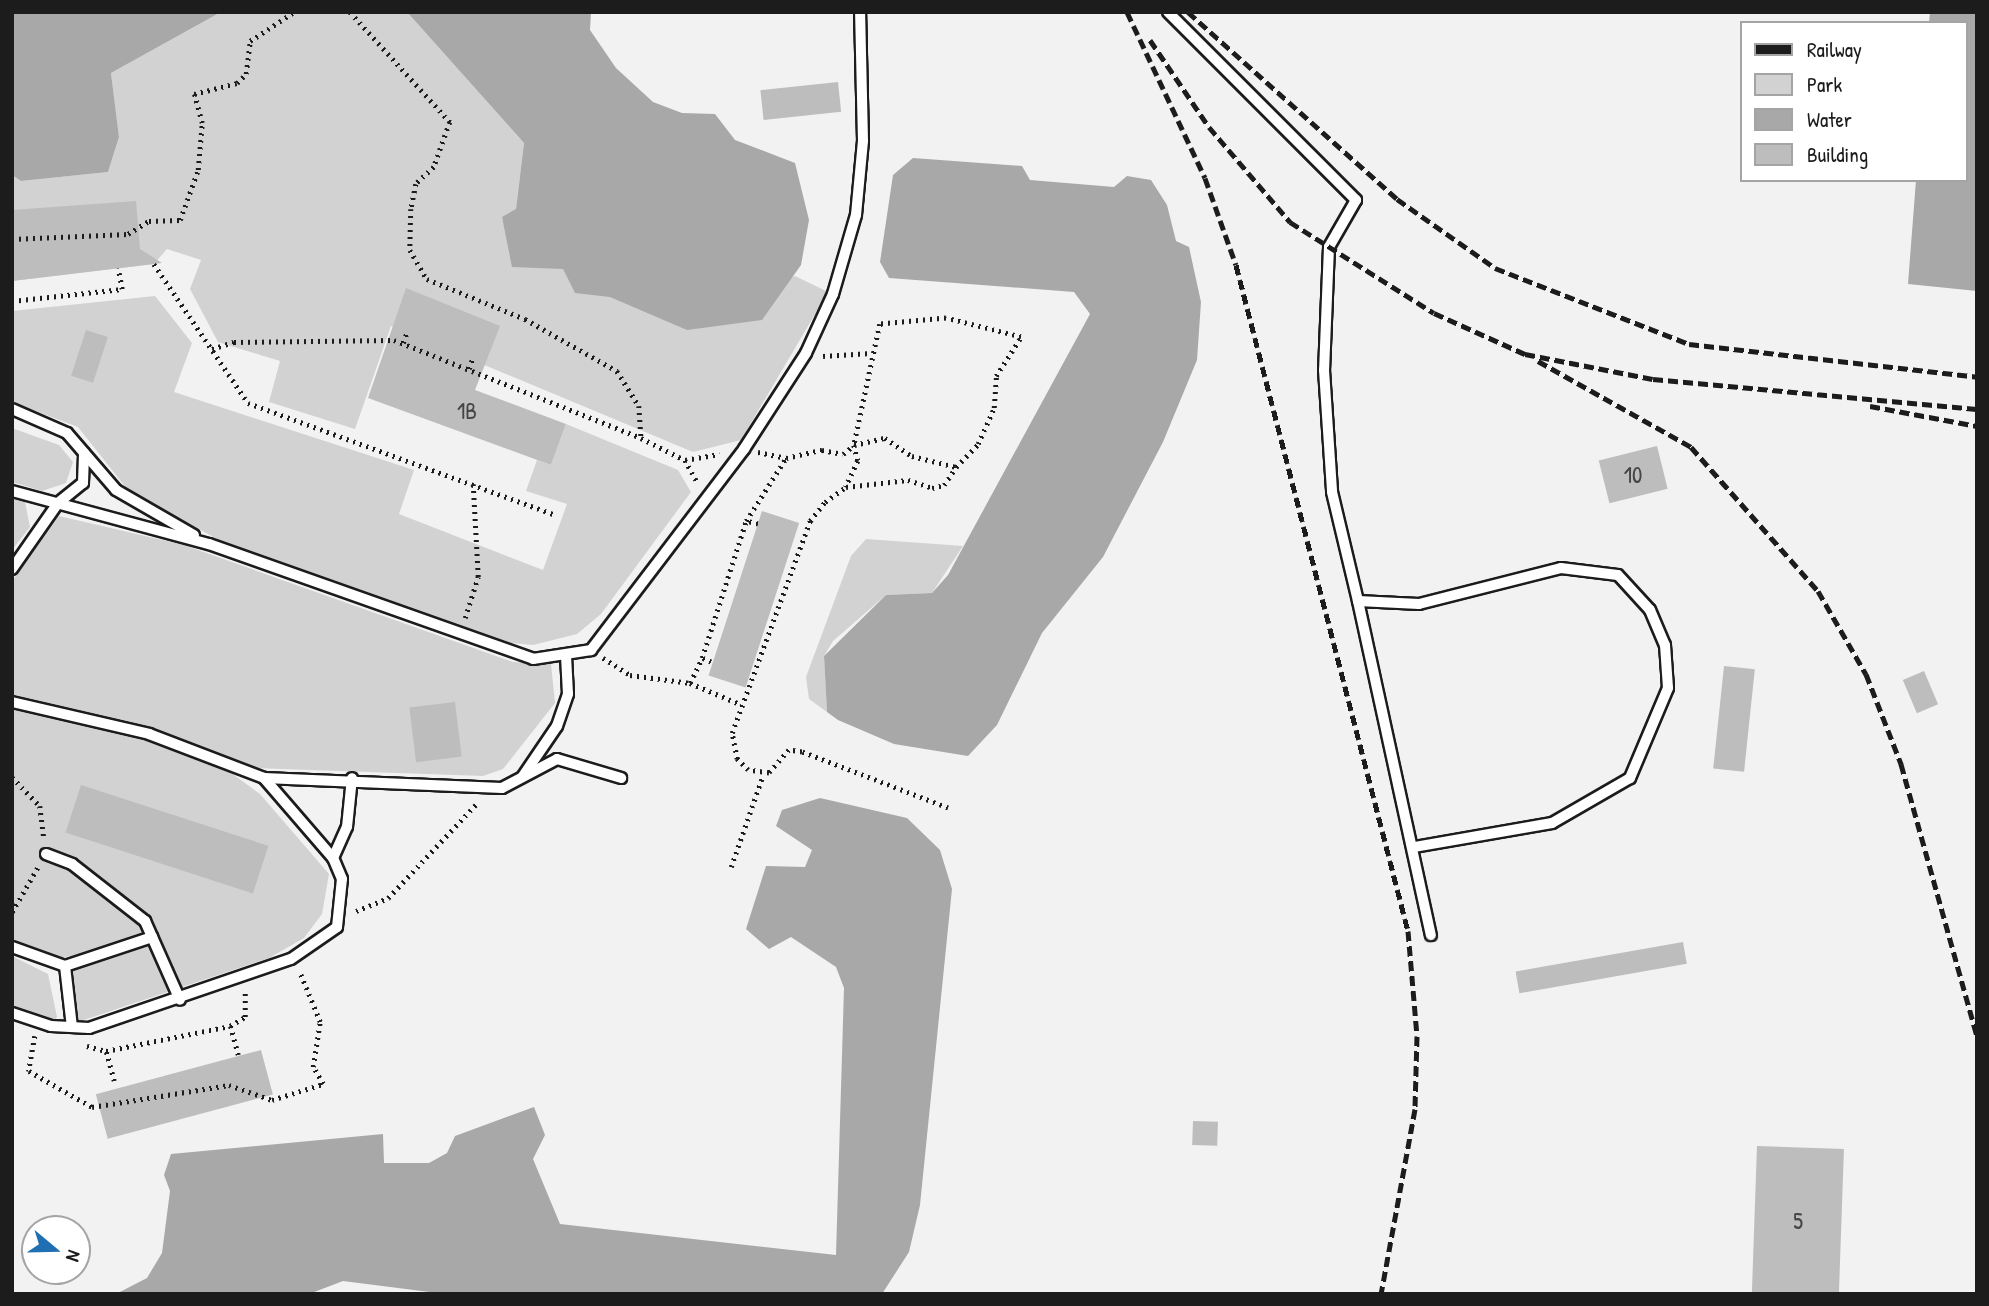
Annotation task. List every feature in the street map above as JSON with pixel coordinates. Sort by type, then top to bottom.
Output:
[{"type":"lane","points":[[12,491],[209,544],[533,659],[566,658],[591,650],[744,449],[806,352],[833,294],[856,215],[863,141],[860,12]]},
{"type":"lane","points":[[1168,12],[1356,200],[1329,247],[1324,369],[1332,492],[1415,848],[1431,935]]},
{"type":"lane","points":[[12,409],[81,444],[116,490],[209,544]]},
{"type":"lane","points":[[12,569],[58,503],[83,483],[88,468],[81,444]]},
{"type":"lane","points":[[1358,601],[1419,604],[1561,569],[1618,575],[1650,610],[1665,645],[1668,688],[1630,778],[1552,824],[1415,848]]},
{"type":"lane","points":[[522,777],[557,726],[568,694],[566,658]]},
{"type":"lane","points":[[12,702],[149,734],[264,778],[352,778],[502,788],[557,759],[621,778]]},
{"type":"lane","points":[[12,1013],[35,1021],[89,1028],[180,1000],[291,959],[337,927],[342,879],[333,858],[264,778]]},
{"type":"lane","points":[[333,858],[347,827],[352,778]]},
{"type":"lane","points":[[46,854],[72,864],[135,913],[152,937],[180,1000]]},
{"type":"lane","points":[[12,947],[65,966],[152,937]]},
{"type":"lane","points":[[65,966],[72,1027]]},
{"type":"path","points":[[12,239],[128,234],[149,221],[180,220],[198,170],[202,123],[194,94],[237,83],[246,74],[250,41],[294,12]]},
{"type":"path","points":[[351,12],[450,122],[435,167],[416,184],[411,209],[410,250],[427,279],[525,319],[617,371],[639,405],[641,438]]},
{"type":"path","points":[[153,264],[248,403],[553,514]]},
{"type":"path","points":[[12,302],[122,289],[118,268]]},
{"type":"path","points":[[763,775],[737,759],[732,733],[740,704],[810,521],[846,487],[858,461],[854,445],[871,353],[880,324],[889,319],[946,318],[1021,337],[996,376],[994,408],[978,444],[956,467],[944,485],[932,488],[908,480],[846,487]]},
{"type":"path","points":[[402,343],[407,332]]},
{"type":"path","points":[[212,349],[234,342],[402,343],[641,438],[685,460],[706,498]]},
{"type":"path","points":[[806,352],[871,353]]},
{"type":"path","points":[[469,369],[473,358]]},
{"type":"path","points":[[685,460],[744,449],[786,458],[822,450],[842,454],[854,445],[885,438],[912,456],[956,467]]},
{"type":"path","points":[[690,683],[702,658],[746,521],[786,458]]},
{"type":"path","points":[[451,630],[472,611],[478,577],[473,484]]},
{"type":"path","points":[[746,521],[758,524]]},
{"type":"path","points":[[591,650],[630,676],[690,683],[740,704]]},
{"type":"path","points":[[702,658],[712,662]]},
{"type":"path","points":[[731,867],[763,775],[789,750],[802,752],[948,808]]},
{"type":"path","points":[[337,927],[350,913],[388,898],[479,801],[502,788]]},
{"type":"path","points":[[35,1021],[29,1071],[92,1107],[229,1084],[272,1100],[314,1090],[323,1084],[313,1067],[320,1022],[291,959]]},
{"type":"path","points":[[114,1080],[106,1051],[230,1026],[245,1017],[246,976]]},
{"type":"path","points":[[230,1026],[238,1055]]},
{"type":"green space","points":[[221,12],[407,12],[524,143],[516,209],[502,218],[510,243],[564,269],[771,285],[795,276],[828,292],[741,440],[693,452],[391,326],[355,429],[269,402],[280,361],[218,342],[190,289],[201,260],[167,249],[154,264],[12,281],[12,175],[21,181],[108,172],[119,137],[111,73]]},
{"type":"green space","points":[[155,296],[192,343],[174,392],[414,470],[399,514],[543,570],[567,504],[526,491],[537,460],[551,465],[566,424],[678,470],[691,492],[601,614],[577,634],[533,645],[511,643],[219,540],[127,489],[78,427],[12,402],[12,311]]},
{"type":"green space","points":[[12,428],[59,445],[73,462],[66,483],[42,491],[12,482]]},
{"type":"green space","points":[[12,499],[25,502],[30,527],[12,550]]},
{"type":"green space","points":[[59,516],[184,545],[513,662],[551,664],[555,703],[503,769],[483,776],[254,768],[150,730],[12,696],[12,581]]},
{"type":"green space","points":[[866,539],[963,546],[932,593],[886,595],[833,641],[824,656],[827,712],[809,699],[806,677],[851,556]]},
{"type":"green space","points":[[12,707],[148,740],[227,770],[260,794],[329,874],[322,914],[304,938],[269,958],[78,1022],[68,973],[81,968],[77,955],[47,960],[12,942]]},
{"type":"green space","points":[[12,956],[48,974],[57,1017],[52,1023],[12,1006]]},
{"type":"water","points":[[12,12],[221,12],[111,73],[119,137],[108,172],[21,181],[12,175]]},
{"type":"water","points":[[407,12],[591,12],[590,30],[616,68],[653,102],[682,113],[715,114],[735,140],[795,163],[809,220],[801,265],[762,320],[687,330],[610,297],[575,293],[563,269],[512,267],[502,217],[516,209],[524,143]]},
{"type":"water","points":[[1930,12],[1977,12],[1977,291],[1908,284],[1916,182],[1968,182],[1968,21],[1929,21]]},
{"type":"water","points":[[913,158],[1022,166],[1030,180],[1114,187],[1127,176],[1151,180],[1167,205],[1176,241],[1189,247],[1201,302],[1197,360],[1163,442],[1103,557],[1042,633],[997,725],[968,756],[894,744],[838,720],[827,712],[824,656],[886,595],[932,593],[948,575],[1090,314],[1074,292],[889,278],[880,262],[893,175]]},
{"type":"water","points":[[820,798],[907,818],[940,850],[952,889],[920,1205],[909,1252],[882,1294],[445,1294],[343,1281],[309,1294],[116,1294],[147,1278],[162,1253],[170,1191],[164,1175],[171,1154],[383,1134],[384,1163],[429,1163],[447,1153],[455,1136],[534,1107],[545,1135],[533,1159],[560,1224],[836,1255],[844,988],[836,967],[791,937],[769,949],[746,929],[766,866],[805,867],[812,850],[776,826],[782,810]]},
{"type":"building","points":[[838,82],[841,112],[764,120],[760,90]]},
{"type":"building","points":[[136,201],[140,249],[162,263],[12,281],[12,210]]},
{"type":"building","points":[[406,288],[500,326],[475,390],[566,424],[551,465],[368,398]]},
{"type":"building","points":[[86,330],[108,337],[93,383],[71,376]]},
{"type":"building","points":[[1657,446],[1668,489],[1609,503],[1599,461]]},
{"type":"building","points":[[762,511],[799,523],[746,688],[709,676]]},
{"type":"building","points":[[1724,666],[1755,669],[1744,772],[1713,768]]},
{"type":"building","points":[[1924,671],[1938,704],[1917,713],[1903,680]]},
{"type":"building","points":[[455,702],[462,757],[416,762],[409,708]]},
{"type":"building","points":[[81,785],[268,846],[253,893],[66,833]]},
{"type":"building","points":[[1683,942],[1687,964],[1519,993],[1516,972]]},
{"type":"building","points":[[261,1050],[273,1094],[108,1139],[96,1094]]},
{"type":"building","points":[[1193,1121],[1218,1122],[1217,1146],[1192,1145]]},
{"type":"building","points":[[1757,1146],[1844,1149],[1839,1294],[1752,1294]]},
{"type":"railway","points":[[1127,12],[1205,178],[1236,265],[1408,931],[1417,1036],[1415,1109],[1381,1294]]},
{"type":"railway","points":[[1188,12],[1397,199],[1495,268],[1689,344],[1977,377]]},
{"type":"railway","points":[[1150,40],[1209,127],[1290,222],[1434,313],[1525,354],[1653,379],[1977,409]]},
{"type":"railway","points":[[1538,361],[1691,447],[1818,591],[1866,674],[1901,764],[1977,1037]]},
{"type":"railway","points":[[1870,406],[1977,426]]}]
